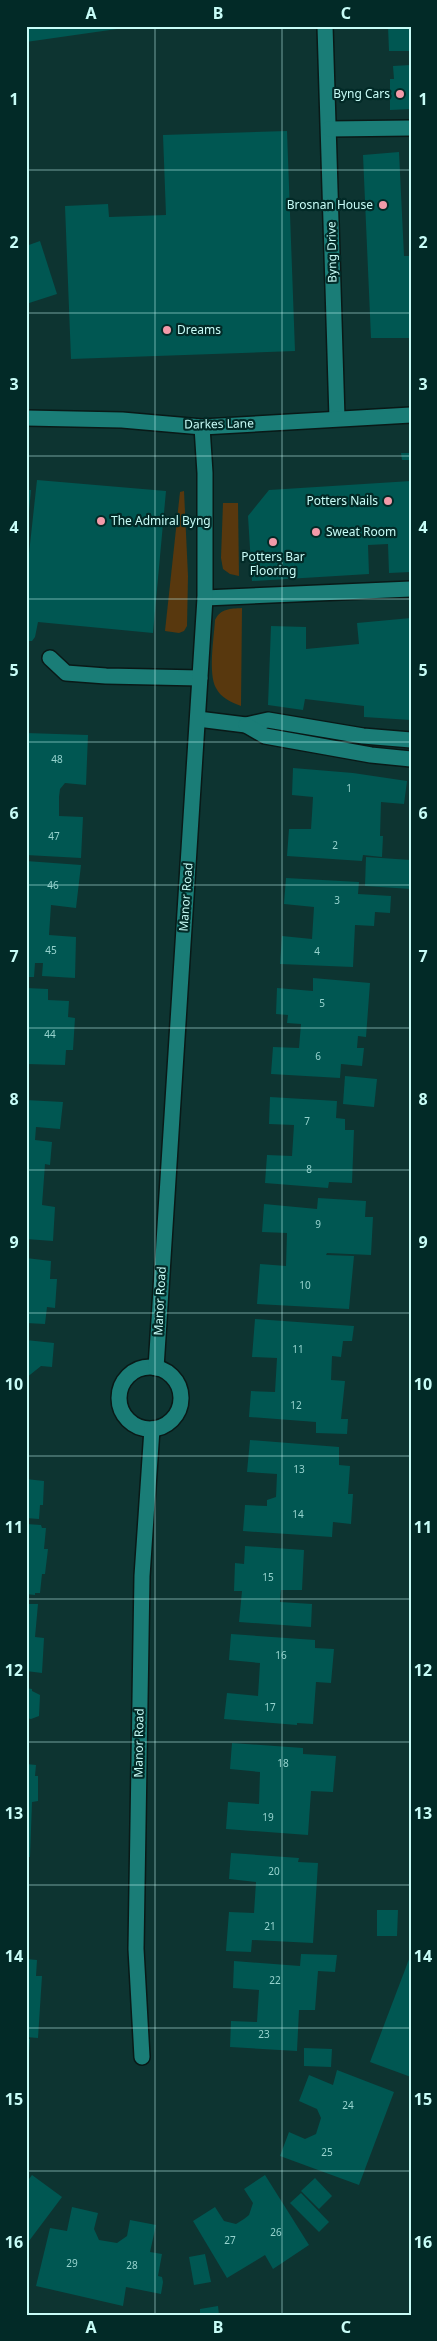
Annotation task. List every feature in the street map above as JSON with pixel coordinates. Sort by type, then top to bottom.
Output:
[{"type":"street","name":"Byng Drive","points":[[326,26],[337,418]]},
{"type":"street","points":[[329,129],[411,128]]},
{"type":"street","name":"Darkes Lane","points":[[26,418],[122,420],[202,427],[411,414]]},
{"type":"street","name":"Manor Road","points":[[156,1368],[205,598],[202,427]]},
{"type":"street","points":[[205,598],[411,589]]},
{"type":"street","points":[[50,658],[66,673],[106,676],[200,678]]},
{"type":"street","points":[[198,719],[246,725],[268,720],[363,736],[411,740]]},
{"type":"street","points":[[246,725],[265,736],[371,755],[411,758]]},
{"type":"street","points":[[146,1367],[156,1368],[172,1378],[178,1386],[180,1395],[180,1405],[176,1414],[162,1427],[152,1429],[132,1424],[124,1416],[118,1396],[124,1382],[135,1370],[146,1367]]},
{"type":"street","name":"Manor Road","points":[[142,2057],[136,1949],[142,1576],[152,1429]]},
{"type":"shaded area","points":[[184,491],[188,576],[187,626],[184,631],[179,633],[165,631],[180,492]]},
{"type":"shaded area","points":[[223,503],[238,503],[239,576],[230,574],[223,569],[221,558]]},
{"type":"shaded area","points":[[242,608],[241,706],[227,699],[218,691],[212,674],[212,665],[215,620],[217,616],[223,611]]},
{"type":"building","points":[[26,26],[131,26],[131,27],[26,42]]},
{"type":"building","points":[[388,26],[411,26],[411,51],[389,51]]},
{"type":"building","name":"Byng Cars","points":[[411,65],[411,109],[390,110],[390,79],[394,79],[393,66]]},
{"type":"building","points":[[287,131],[295,351],[71,359],[65,206],[108,204],[109,217],[166,215],[163,135]]},
{"type":"building","name":"Brosnan House","points":[[399,152],[404,256],[411,256],[411,338],[371,338],[363,155]]},
{"type":"building","points":[[40,241],[57,294],[26,304],[26,246]]},
{"type":"building","points":[[401,453],[411,453],[411,460],[402,460]]},
{"type":"building","points":[[37,480],[166,491],[153,633],[38,622],[35,637],[32,641],[26,641],[26,581]]},
{"type":"building","points":[[411,481],[411,572],[389,573],[388,544],[368,545],[369,574],[252,581],[248,516],[269,490]]},
{"type":"building","points":[[26,490],[31,490],[28,522],[26,522]]},
{"type":"building","points":[[411,618],[411,720],[364,717],[364,706],[305,699],[303,710],[268,705],[271,626],[306,627],[306,649],[359,644],[357,623]]},
{"type":"building","points":[[26,733],[88,735],[86,785],[65,783],[60,789],[59,797],[59,816],[83,817],[81,858],[26,855]]},
{"type":"building","points":[[293,768],[353,773],[407,781],[404,804],[381,802],[380,836],[383,836],[382,857],[363,855],[362,861],[287,856],[289,829],[311,829],[313,797],[292,795]]},
{"type":"building","points":[[366,857],[411,860],[411,889],[365,886]]},
{"type":"building","points":[[26,861],[81,865],[76,908],[51,905],[49,935],[76,937],[75,978],[42,976],[43,963],[35,963],[34,977],[26,977]]},
{"type":"building","points":[[286,878],[359,882],[358,894],[391,896],[390,913],[375,912],[374,926],[355,925],[353,967],[280,964],[282,936],[312,939],[314,907],[284,904]]},
{"type":"building","points":[[313,978],[370,983],[366,1037],[358,1036],[357,1048],[364,1048],[362,1066],[341,1064],[340,1078],[271,1074],[273,1047],[299,1048],[301,1024],[287,1023],[288,1015],[276,1014],[277,988],[313,991]]},
{"type":"building","points":[[26,988],[48,989],[48,1000],[69,1001],[68,1017],[75,1018],[73,1050],[66,1050],[65,1065],[26,1064]]},
{"type":"building","points":[[345,1076],[377,1079],[374,1107],[343,1104]]},
{"type":"building","points":[[270,1097],[337,1101],[336,1118],[345,1119],[345,1130],[354,1130],[352,1183],[329,1182],[328,1188],[265,1183],[267,1155],[292,1156],[294,1125],[269,1124]]},
{"type":"building","points":[[26,1100],[63,1102],[60,1129],[36,1127],[35,1140],[52,1142],[50,1165],[45,1164],[42,1205],[55,1207],[53,1241],[26,1239]]},
{"type":"building","points":[[318,1198],[366,1201],[365,1217],[373,1217],[371,1255],[327,1253],[326,1255],[354,1256],[349,1309],[257,1304],[260,1264],[286,1266],[287,1233],[262,1232],[264,1204],[317,1209]]},
{"type":"building","points":[[26,1258],[51,1261],[50,1279],[57,1279],[55,1308],[47,1307],[45,1324],[26,1323]]},
{"type":"building","points":[[255,1319],[354,1326],[352,1341],[343,1341],[341,1357],[332,1356],[331,1380],[345,1381],[341,1419],[348,1419],[347,1434],[316,1433],[316,1422],[249,1417],[251,1391],[275,1392],[277,1358],[252,1357]]},
{"type":"building","points":[[26,1340],[54,1343],[52,1367],[41,1366],[26,1378]]},
{"type":"building","points":[[250,1440],[339,1447],[339,1465],[350,1466],[348,1494],[353,1494],[351,1524],[333,1522],[332,1537],[243,1531],[245,1505],[267,1506],[267,1500],[276,1497],[277,1474],[247,1472]]},
{"type":"building","points":[[26,1479],[44,1481],[43,1505],[40,1505],[39,1519],[26,1518]]},
{"type":"building","points":[[26,1524],[41,1525],[42,1528],[46,1528],[44,1549],[48,1549],[45,1574],[42,1574],[40,1593],[35,1593],[35,1595],[26,1594]]},
{"type":"building","points":[[245,1546],[304,1550],[302,1590],[281,1590],[280,1602],[312,1604],[311,1627],[239,1622],[242,1591],[234,1591],[235,1563],[244,1564]]},
{"type":"building","points":[[26,1604],[38,1604],[35,1637],[44,1638],[42,1673],[26,1671]]},
{"type":"building","points":[[231,1634],[315,1640],[315,1648],[334,1649],[331,1683],[316,1682],[313,1724],[297,1723],[297,1725],[224,1719],[227,1693],[258,1696],[260,1663],[229,1660]]},
{"type":"building","points":[[26,1688],[32,1689],[32,1691],[40,1695],[39,1716],[31,1719],[26,1718]]},
{"type":"building","points":[[232,1743],[303,1748],[303,1754],[336,1756],[333,1792],[311,1791],[308,1835],[226,1829],[228,1802],[259,1804],[260,1772],[230,1769]]},
{"type":"building","points":[[26,1764],[36,1765],[35,1776],[38,1776],[38,1801],[32,1802],[30,1857],[26,1857]]},
{"type":"building","points":[[231,1853],[299,1858],[298,1862],[318,1863],[313,1943],[252,1940],[251,1952],[226,1951],[229,1912],[254,1913],[256,1882],[229,1879]]},
{"type":"building","points":[[377,1910],[398,1910],[397,1936],[377,1936]]},
{"type":"building","points":[[301,1954],[337,1955],[335,1972],[318,1971],[315,2010],[299,2010],[297,2051],[230,2047],[231,2021],[257,2022],[259,1990],[233,1988],[234,1961],[300,1966]]},
{"type":"building","points":[[411,1954],[411,2077],[370,2062]]},
{"type":"building","points":[[26,1959],[37,1960],[36,1976],[42,1976],[38,2038],[26,2037]]},
{"type":"building","points":[[26,2039],[30,2039],[28,2067],[26,2067]]},
{"type":"building","points":[[304,2048],[332,2049],[331,2067],[304,2066]]},
{"type":"building","points":[[337,2070],[394,2092],[359,2185],[280,2156],[289,2132],[305,2139],[316,2134],[321,2118],[317,2109],[299,2101],[309,2075],[333,2085]]},
{"type":"building","points":[[32,2175],[62,2197],[26,2245],[26,2183]]},
{"type":"building","points":[[265,2175],[309,2245],[273,2269],[265,2255],[227,2278],[193,2221],[215,2207],[224,2221],[236,2224],[244,2219],[249,2215],[253,2203],[244,2189]]},
{"type":"building","points":[[315,2178],[332,2196],[319,2209],[301,2191]]},
{"type":"building","points":[[301,2193],[329,2222],[319,2232],[290,2203]]},
{"type":"building","points":[[72,2207],[98,2213],[94,2229],[99,2240],[117,2243],[127,2236],[130,2220],[156,2225],[150,2252],[162,2254],[158,2276],[162,2277],[163,2282],[161,2294],[126,2287],[123,2306],[36,2286],[50,2228],[67,2231]]},
{"type":"building","points":[[205,2254],[211,2282],[194,2285],[189,2257]]},
{"type":"building","points":[[218,2306],[219,2315],[200,2315],[200,2309]]},
{"type":"place","name":"Byng Cars","points":[[400,94]]},
{"type":"place","name":"Brosnan House","points":[[383,205]]},
{"type":"place","name":"Dreams","points":[[167,330]]},
{"type":"place","name":"Potters Nails","points":[[388,501]]},
{"type":"place","name":"The Admiral Byng","points":[[101,521]]},
{"type":"place","name":"Sweat Room","points":[[316,532]]},
{"type":"place","name":"Potters Bar Flooring","points":[[273,542]]}]
